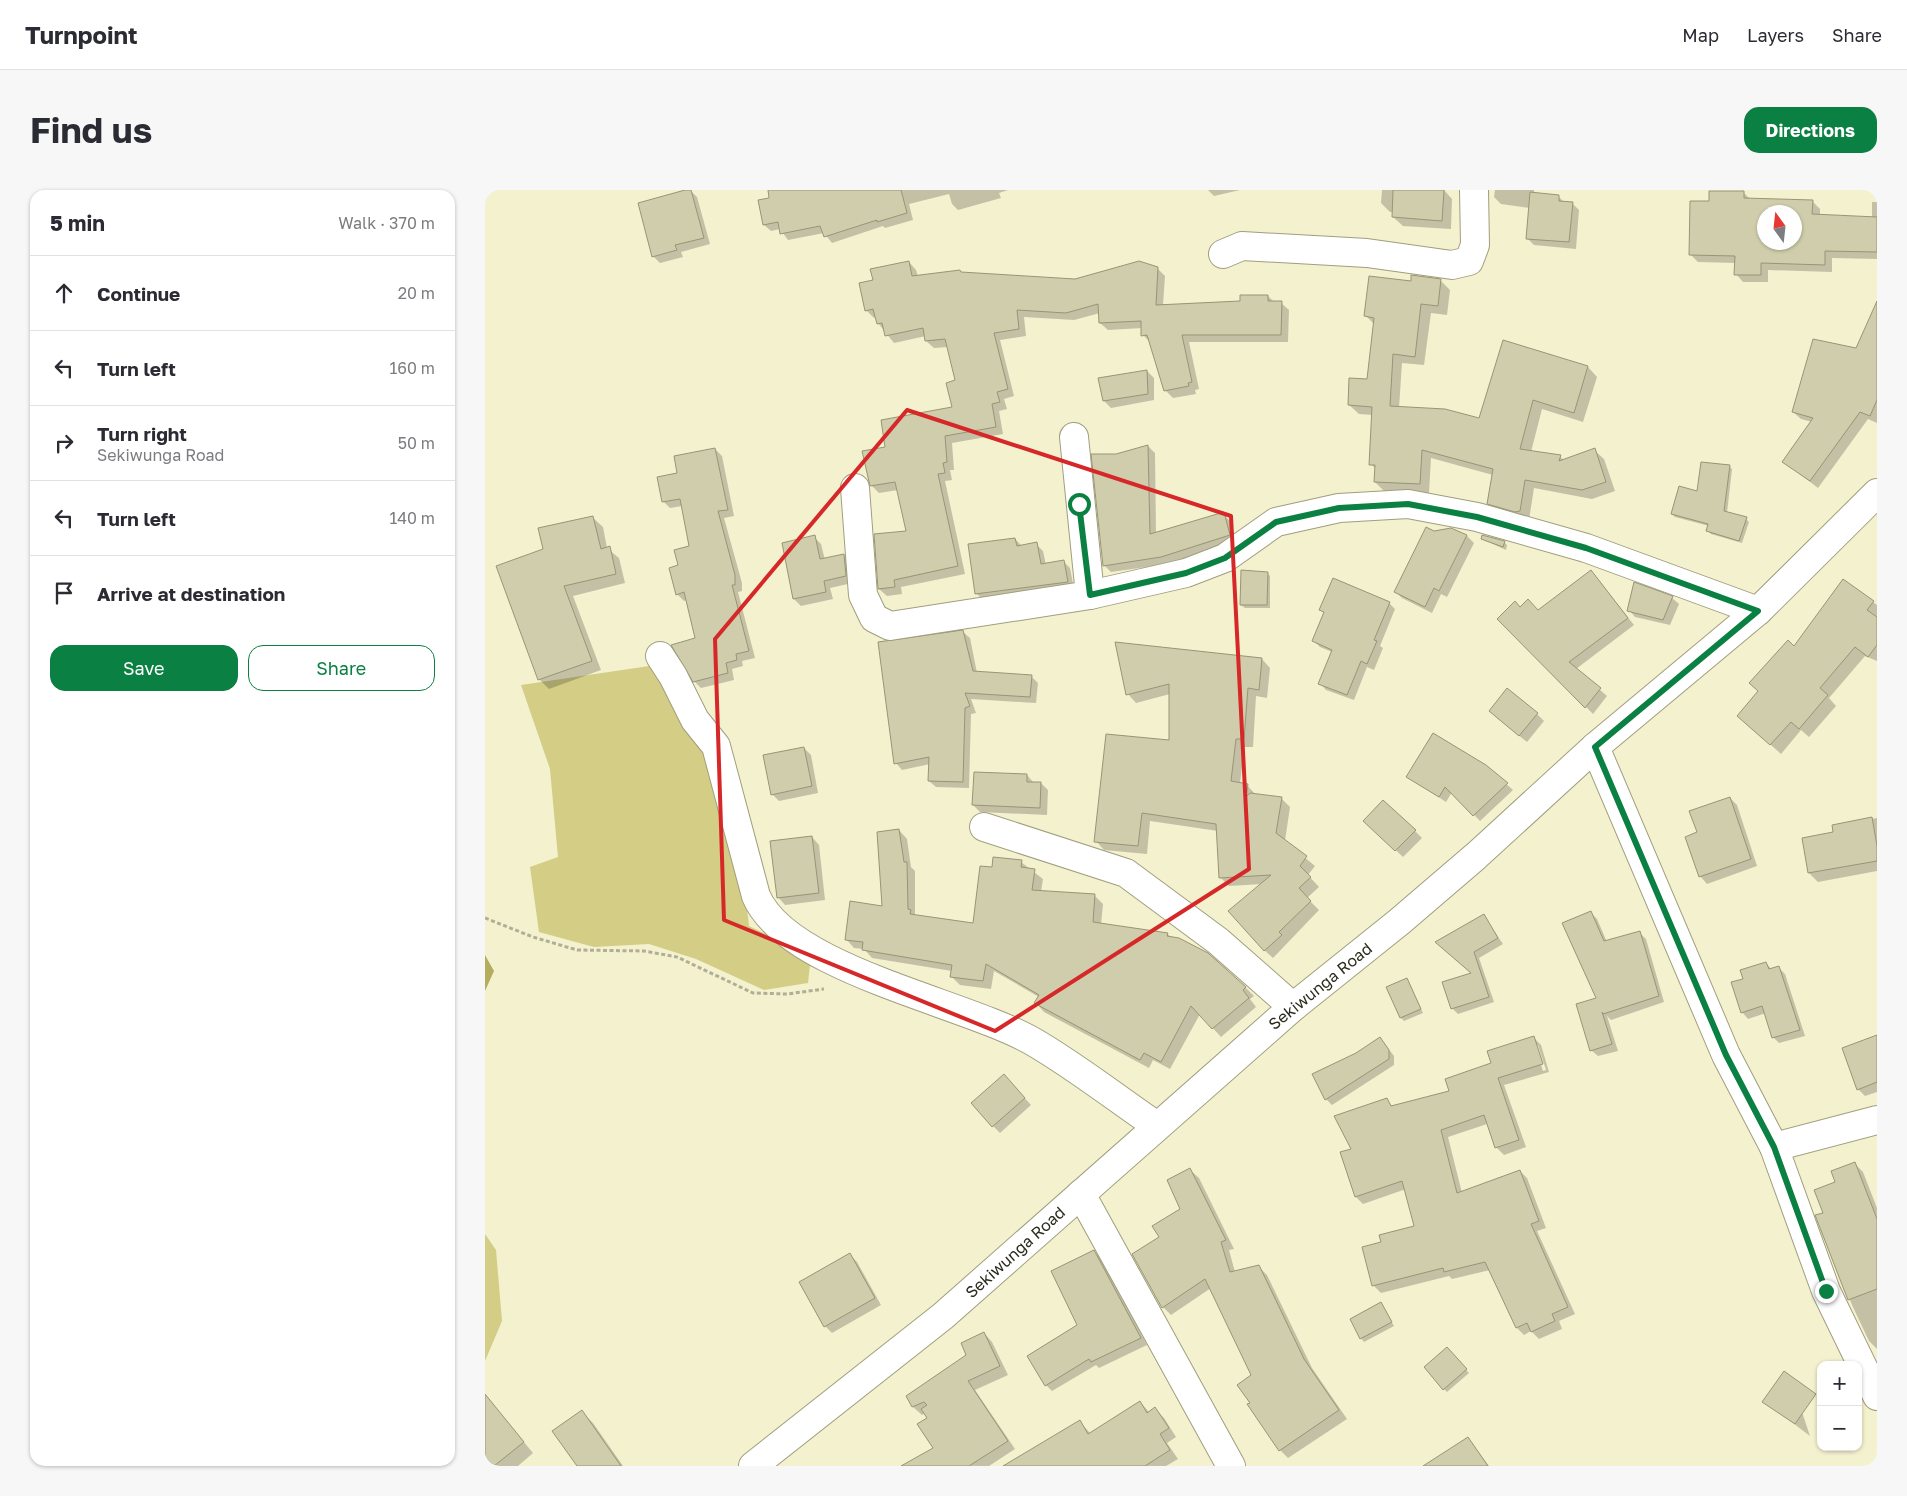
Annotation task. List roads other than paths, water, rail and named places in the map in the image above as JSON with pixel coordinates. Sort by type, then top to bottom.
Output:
[{"type":"street","points":[[1223,254],[1242,246],[1367,253],[1452,265],[1469,261],[1475,245],[1474,190]]},
{"type":"street","points":[[1074,437],[1090,595]]},
{"type":"street","points":[[855,488],[863,595],[874,618],[890,626],[1090,595],[1186,573],[1225,558],[1276,522],[1339,508],[1408,504],[1477,517],[1586,548],[1758,611]]},
{"type":"street","name":"Sekiwunga Road","points":[[753,1466],[943,1316],[1293,1007],[1399,922],[1595,747],[1758,611],[1877,493]]},
{"type":"street","points":[[660,656],[673,676],[695,720],[717,746],[756,896],[761,909],[771,921],[802,945],[864,975],[970,1014],[1032,1041],[1157,1126]]},
{"type":"street","points":[[1595,747],[1726,1055],[1774,1147],[1826,1291],[1877,1396]]},
{"type":"street","points":[[984,826],[1126,873],[1218,941],[1293,1007]]},
{"type":"street","points":[[1774,1147],[1877,1120]]},
{"type":"street","points":[[1081,1194],[1231,1466]]}]
